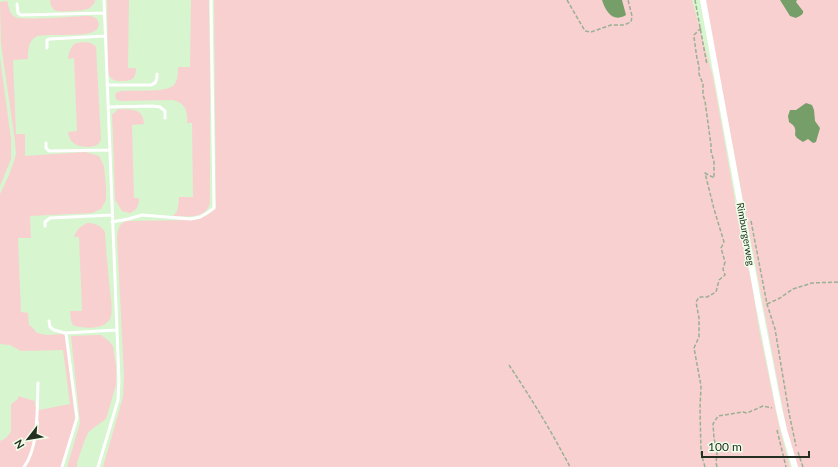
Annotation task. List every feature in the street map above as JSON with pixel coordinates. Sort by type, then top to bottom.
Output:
[{"type":"street","name":"Rimburgerweg","points":[[703,0],[779,411],[795,467]]},
{"type":"lane","points":[[98,467],[118,400],[120,381],[112,222],[104,0]]},
{"type":"lane","points":[[112,222],[142,215],[191,219],[200,217],[214,208],[211,0]]},
{"type":"lane","points":[[17,4],[18,13],[21,15],[104,13]]},
{"type":"lane","points":[[47,48],[47,40],[50,39],[105,36]]},
{"type":"lane","points":[[107,85],[151,85],[156,81],[157,74]]},
{"type":"lane","points":[[108,107],[160,107],[165,111],[165,118]]},
{"type":"lane","points":[[46,143],[46,148],[49,151],[109,150]]},
{"type":"lane","points":[[45,226],[45,222],[50,218],[112,215]]},
{"type":"lane","points":[[49,321],[50,327],[54,330],[66,333],[117,330]]},
{"type":"lane","points":[[62,467],[77,418],[66,333]]},
{"type":"lane","points":[[24,467],[29,460],[36,431],[38,383]]},
{"type":"path","points":[[567,0],[585,31],[591,32],[611,25],[624,25],[631,22],[632,16],[628,0]]},
{"type":"path","points":[[705,467],[701,453],[701,386],[694,348],[699,337],[699,318],[696,302],[700,297],[707,297],[716,292],[719,280],[725,274],[723,269],[725,262],[721,248],[724,242],[705,173],[714,178],[714,162],[703,95],[703,84],[699,74],[694,37],[694,35],[707,22]]},
{"type":"path","name":"Rimburgerweg","points":[[750,219],[767,304],[775,329],[797,448],[803,467]]},
{"type":"path","points":[[767,304],[794,289],[812,283],[838,282]]},
{"type":"path","points":[[509,365],[551,430],[570,467]]},
{"type":"path","points":[[717,467],[717,453],[713,424],[718,416],[747,412],[763,406],[790,414]]},
{"type":"shaded area","points":[[50,0],[95,0],[95,2],[85,10],[56,11],[52,8]]},
{"type":"shaded area","points":[[107,0],[129,0],[128,68],[136,68],[133,79],[128,81],[114,80],[108,74]]},
{"type":"shaded area","points":[[191,0],[209,0],[210,203],[208,208],[200,215],[173,216],[177,210],[179,197],[193,197],[192,123],[187,123],[185,108],[181,103],[173,100],[121,101],[117,100],[115,96],[116,93],[121,91],[157,90],[170,88],[176,81],[178,67],[190,67]]},
{"type":"shaded area","points":[[214,0],[692,0],[713,77],[759,329],[779,426],[790,467],[103,467],[123,397],[124,376],[117,237],[119,227],[122,223],[127,221],[195,220],[206,216],[216,208]]},
{"type":"shaded area","points":[[602,0],[622,0],[626,15],[617,18],[614,17],[608,12]]},
{"type":"shaded area","points":[[705,0],[838,0],[838,467],[798,467],[787,431]]},
{"type":"shaded area","points":[[780,0],[797,0],[796,2],[803,11],[803,14],[796,18],[790,16]]},
{"type":"shaded area","points":[[7,1],[10,12],[15,17],[38,18],[89,16],[94,17],[99,23],[96,30],[85,34],[37,36],[30,43],[28,49],[28,59],[13,60],[16,134],[25,134],[25,156],[85,152],[99,156],[104,166],[106,200],[101,209],[92,213],[30,216],[31,238],[18,238],[21,312],[28,313],[29,325],[37,333],[47,335],[63,334],[65,336],[75,419],[61,467],[0,467],[0,441],[6,438],[11,432],[11,404],[18,399],[18,396],[35,401],[35,406],[39,410],[70,404],[63,350],[21,351],[10,345],[0,344],[0,194],[9,175],[16,154],[1,44],[0,2]]},
{"type":"shaded area","points":[[76,43],[89,43],[96,47],[101,140],[98,145],[92,147],[79,146],[73,143],[68,132],[77,131],[74,58],[68,59],[72,46]]},
{"type":"shaded area","points":[[0,58],[11,139],[11,159],[0,186]]},
{"type":"shaded area","points":[[806,103],[812,105],[815,121],[820,128],[816,142],[813,143],[808,139],[803,142],[797,138],[795,135],[795,127],[789,122],[788,116],[790,110],[796,110]]},
{"type":"shaded area","points":[[118,109],[136,110],[141,115],[144,124],[132,125],[134,198],[139,198],[139,203],[134,211],[130,213],[122,211],[115,200],[112,115]]},
{"type":"shaded area","points":[[87,223],[97,225],[105,232],[112,305],[111,316],[107,323],[93,328],[73,325],[70,311],[82,311],[79,237],[74,237],[79,228]]},
{"type":"shaded area","points":[[101,335],[113,346],[116,366],[116,385],[106,419],[88,433],[77,463],[77,467],[67,467],[80,423],[71,336]]}]
